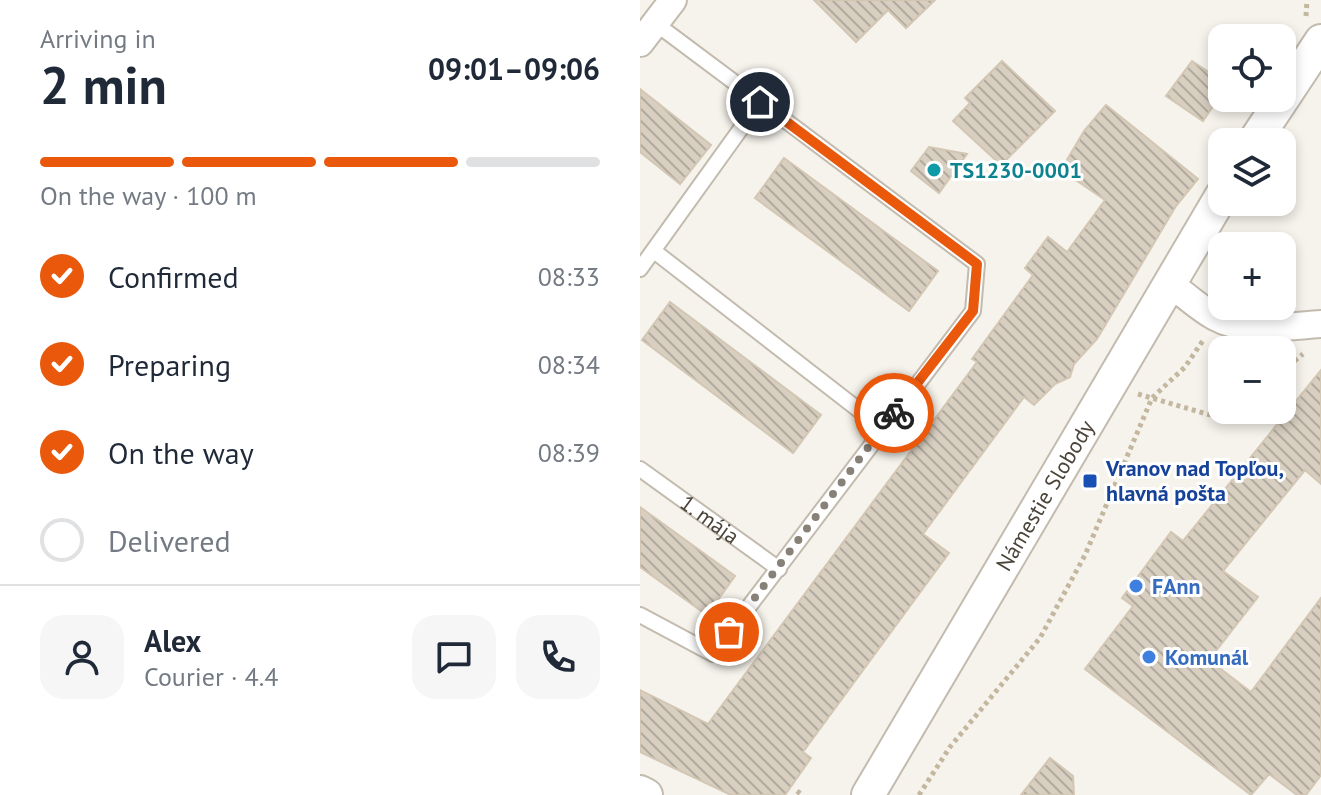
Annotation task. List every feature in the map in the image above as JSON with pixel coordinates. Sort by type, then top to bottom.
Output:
[{"type":"street","points":[[648,33],[673,0]]},
{"type":"street","points":[[1263,128],[1321,41]]},
{"type":"street","name":"Námestie Slobody","points":[[868,795],[1209,216]]},
{"type":"street","points":[[1169,283],[1216,318],[1263,328],[1317,334]]},
{"type":"street","points":[[640,792],[646,795]]},
{"type":"lane","points":[[640,615],[713,654],[973,311],[977,264],[760,102],[648,33]]},
{"type":"lane","points":[[640,269],[760,102]]},
{"type":"lane","points":[[654,251],[882,428]]},
{"type":"lane","name":"1. mája","points":[[640,469],[779,569]]},
{"type":"path","points":[[1296,356],[1317,334]]},
{"type":"path","points":[[919,795],[950,747],[1040,638],[1085,555],[1152,398],[1185,367],[1204,338]]},
{"type":"path","points":[[1131,391],[1208,414]]},
{"type":"building","points":[[814,0],[935,0],[906,28],[888,10],[856,42]]},
{"type":"building","points":[[1002,61],[1055,111],[1001,165],[953,121],[970,103],[965,98]]},
{"type":"building","points":[[1192,61],[1208,72],[1209,112],[1203,121],[1166,96]]},
{"type":"building","points":[[640,89],[711,145],[680,184],[640,152]]},
{"type":"building","points":[[1106,105],[1198,179],[1176,206],[1097,339],[1074,364],[1070,377],[1055,384],[1034,405],[1024,397],[923,534],[949,553],[803,752],[811,758],[785,795],[731,795],[640,752],[640,690],[708,724],[977,362],[972,359],[1033,275],[1025,268],[1048,237],[1067,252],[1105,200],[1061,170],[1084,131]]},
{"type":"building","name":"TS1230-0001","points":[[929,147],[967,154],[939,193],[911,171]]},
{"type":"building","points":[[784,158],[938,271],[909,311],[755,198]]},
{"type":"building","points":[[670,302],[821,415],[793,453],[642,340]]},
{"type":"building","name":"Komunál","points":[[1321,370],[1321,484],[1305,470],[1223,571],[1258,597],[1209,660],[1251,692],[1321,598],[1321,775],[1306,795],[1297,795],[1269,774],[1251,795],[1085,669],[1133,606],[1122,598],[1171,532],[1183,541],[1277,424],[1296,424],[1296,401]]},
{"type":"building","points":[[640,507],[735,576],[707,615],[640,567]]},
{"type":"building","points":[[1050,758],[1073,776],[1074,795],[1021,795]]},
{"type":"way so far","points":[[729,632],[894,413]]},
{"type":"place","name":"TS1230-0001","points":[[934,170]]},
{"type":"place","name":"Vranov nad Topľou, hlavná pošta","points":[[1090,481]]},
{"type":"place","name":"FAnn","points":[[1136,586]]},
{"type":"place","name":"Komunál","points":[[1149,657]]},
{"type":"route","points":[[760,102],[977,264],[973,311],[894,413]]}]
